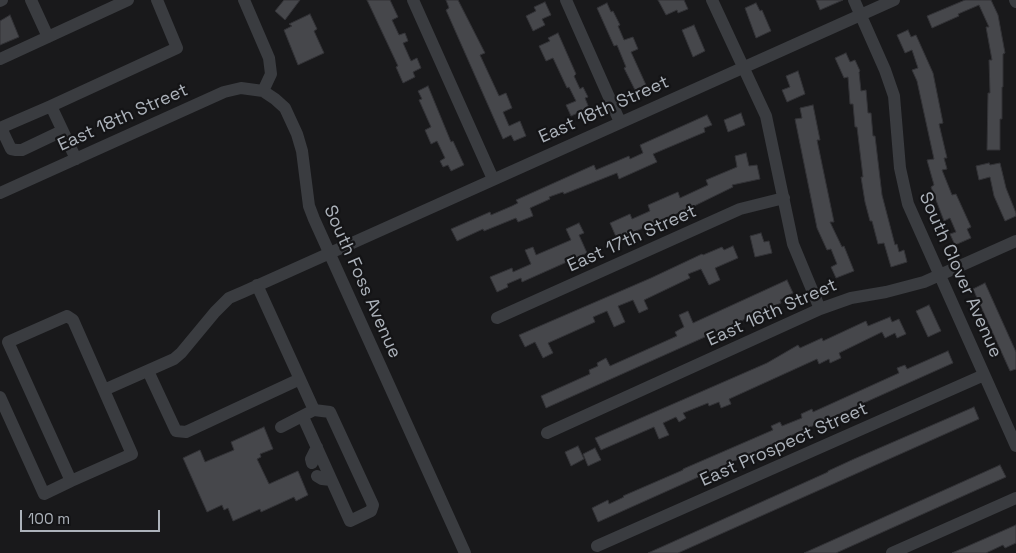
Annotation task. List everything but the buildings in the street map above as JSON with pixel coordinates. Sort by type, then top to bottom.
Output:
[{"type":"street","points":[[32,0],[48,37]]},
{"type":"street","points":[[0,58],[128,0]]},
{"type":"street","points":[[62,131],[22,150],[16,150],[11,149],[1,128],[177,48],[157,0]]},
{"type":"street","points":[[244,0],[269,58],[271,74],[263,91]]},
{"type":"street","points":[[413,0],[493,179]]},
{"type":"street","points":[[566,0],[620,122]]},
{"type":"street","points":[[712,0],[766,116],[793,244],[820,310]]},
{"type":"street","name":"South Clover Avenue","points":[[854,0],[885,70],[894,96],[900,168],[905,194],[1016,446]]},
{"type":"street","name":"East 18th Street","points":[[104,390],[174,359],[215,312],[230,298],[894,0]]},
{"type":"street","name":"East 18th Street","points":[[0,193],[224,92],[241,88],[263,91]]},
{"type":"street","name":"South Foss Avenue","points":[[263,91],[285,108],[297,134],[302,151],[309,206],[328,253],[465,553]]},
{"type":"street","points":[[51,106],[76,159]]},
{"type":"street","name":"East 17th Street","points":[[497,318],[740,209],[784,198]]},
{"type":"street","name":"East 16th Street","points":[[547,434],[820,310],[851,298],[912,286],[940,276],[1016,242]]},
{"type":"street","points":[[257,285],[300,379],[309,414],[317,447],[350,521],[371,511],[373,505],[330,412],[309,414],[281,427]]},
{"type":"street","points":[[0,397],[44,494],[132,454],[73,320],[67,316],[4,344],[71,481]]},
{"type":"street","points":[[148,371],[176,431],[186,432],[300,379]]},
{"type":"street","name":"East Prospect Street","points":[[597,546],[984,375]]},
{"type":"street","points":[[312,463],[311,459],[317,447]]},
{"type":"street","points":[[317,476],[322,479],[331,480]]},
{"type":"street","points":[[892,553],[1016,498]]}]
